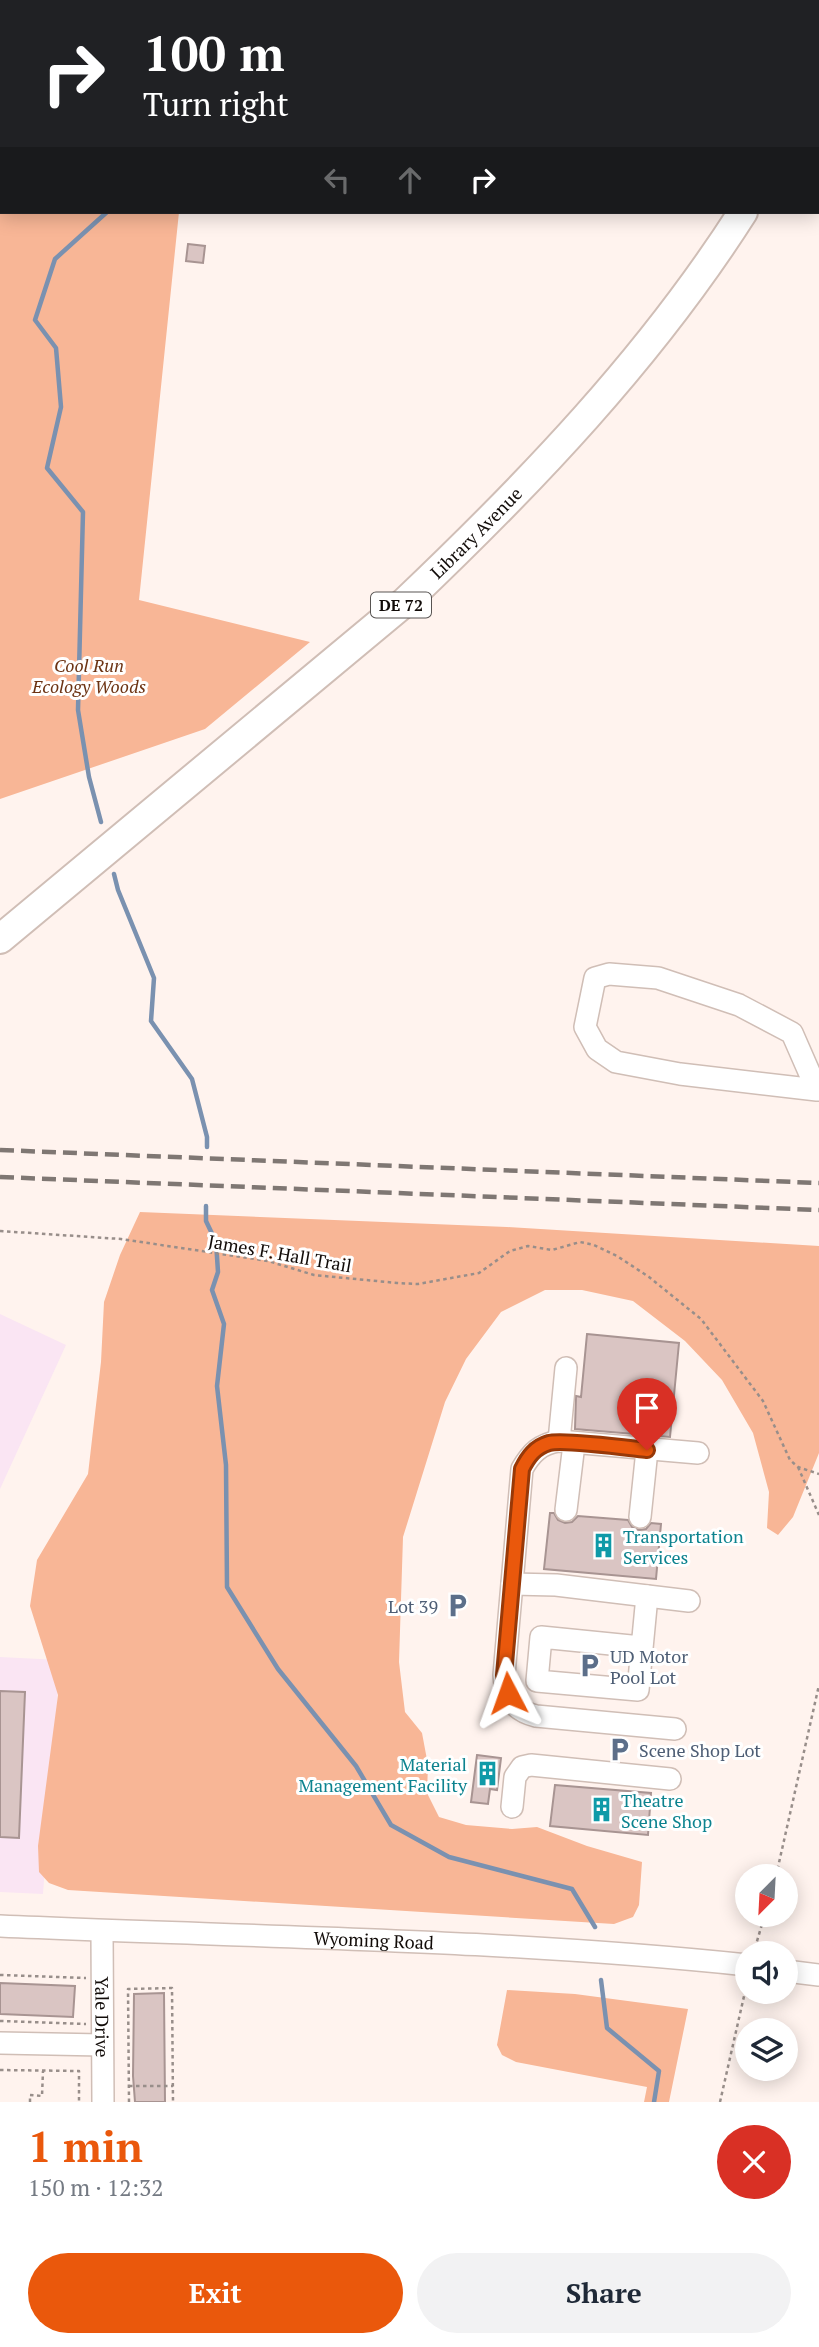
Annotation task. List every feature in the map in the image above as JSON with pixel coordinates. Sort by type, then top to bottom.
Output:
[{"type":"main road","name":"Library Avenue","points":[[0,939],[405,602],[458,551],[522,488],[596,408],[713,258],[742,214]]},
{"type":"street","points":[[609,974],[658,978],[739,1004],[792,1033],[818,1090],[680,1074],[616,1062],[597,1049],[585,1027],[595,978],[609,974]]},
{"type":"street","points":[[566,1368],[566,1510]]},
{"type":"street","points":[[675,1729],[524,1713],[512,1704],[504,1684],[504,1675],[522,1469],[529,1456],[538,1448],[566,1443],[698,1454]]},
{"type":"street","points":[[640,1517],[647,1450]]},
{"type":"street","points":[[512,1584],[556,1585],[689,1601]]},
{"type":"street","points":[[641,1647],[541,1637],[537,1681],[638,1690],[647,1596]]},
{"type":"street","points":[[512,1807],[515,1777],[522,1767],[531,1765],[670,1779]]},
{"type":"street","name":"Wyoming Road","points":[[0,1926],[735,1956]]},
{"type":"street","name":"Yale Drive","points":[[102,1931],[103,2102]]},
{"type":"street","points":[[798,1972],[819,1975]]},
{"type":"street","points":[[0,2043],[102,2045]]},
{"type":"path","name":"James F. Hall Trail","points":[[0,1231],[121,1239],[268,1261],[314,1275],[418,1284],[479,1273],[510,1251],[528,1246],[552,1250],[580,1242],[594,1245],[649,1277],[701,1320],[763,1401],[790,1460],[798,1467],[819,1515]]},
{"type":"path","points":[[798,1467],[819,1474]]},
{"type":"path","points":[[779,1864],[819,1685]]},
{"type":"path","points":[[0,1975],[89,1978],[89,1986]]},
{"type":"path","points":[[129,2102],[128,1989],[172,1988],[173,2102]]},
{"type":"path","points":[[720,2102],[742,2004]]},
{"type":"path","points":[[0,2021],[86,2024]]},
{"type":"path","points":[[0,2070],[79,2071],[79,2102]]},
{"type":"path","points":[[30,2102],[30,2095],[42,2096],[43,2071]]},
{"type":"path","points":[[129,2086],[173,2086]]},
{"type":"shaded area","points":[[0,1314],[66,1345],[0,1489]]},
{"type":"shaded area","points":[[0,1657],[60,1660],[43,1894],[0,1892]]},
{"type":"green space","name":"Cool Run Ecology Woods","points":[[0,214],[179,214],[139,600],[310,642],[205,729],[0,799]]},
{"type":"green space","points":[[140,1212],[507,1227],[819,1246],[819,1453],[793,1517],[778,1535],[767,1528],[769,1492],[753,1433],[722,1380],[685,1341],[633,1301],[582,1290],[545,1290],[501,1312],[466,1359],[445,1402],[403,1537],[399,1662],[405,1712],[422,1733],[428,1765],[427,1793],[439,1817],[466,1825],[512,1829],[537,1827],[587,1846],[642,1862],[639,1905],[633,1917],[614,1924],[68,1890],[49,1883],[39,1872],[38,1846],[58,1695],[30,1606],[37,1560],[88,1474],[101,1362],[104,1302],[120,1255]]},
{"type":"green space","points":[[507,1990],[575,1994],[688,2009],[669,2102],[644,2102],[647,2087],[516,2062],[502,2055],[497,2045]]},
{"type":"building","points":[[188,244],[205,246],[203,263],[186,261]]},
{"type":"building","points":[[587,1334],[679,1343],[670,1437],[575,1429],[576,1396],[581,1397]]},
{"type":"building","name":"Transportation Services","points":[[550,1513],[554,1513],[558,1520],[565,1523],[572,1522],[578,1516],[628,1520],[632,1527],[639,1530],[646,1529],[651,1523],[661,1524],[656,1579],[544,1569]]},
{"type":"building","points":[[0,1691],[25,1692],[19,1838],[0,1837]]},
{"type":"building","name":"Material Management Facility","points":[[477,1755],[501,1758],[497,1790],[490,1789],[488,1804],[471,1802]]},
{"type":"building","name":"Theatre Scene Shop","points":[[555,1785],[651,1793],[648,1835],[550,1826]]},
{"type":"building","points":[[0,1983],[75,1986],[73,2017],[0,2014]]},
{"type":"building","points":[[164,1993],[165,2102],[135,2102],[134,1994]]},
{"type":"waterway","points":[[101,822],[89,777],[78,710],[83,512],[47,468],[61,407],[56,348],[35,320],[55,259],[105,214]]},
{"type":"waterway","points":[[114,874],[154,978],[151,1021],[192,1079],[207,1137],[207,1147]]},
{"type":"waterway","points":[[206,1206],[206,1221],[216,1242],[218,1272],[212,1290],[224,1324],[217,1386],[226,1465],[227,1587],[278,1669],[356,1766],[391,1825],[449,1857],[572,1889],[595,1927]]},
{"type":"waterway","points":[[601,1980],[607,2028],[659,2071],[654,2102]]},
{"type":"railway","points":[[0,1150],[819,1183]]},
{"type":"railway","points":[[0,1177],[819,1210]]},
{"type":"place","name":"Transportation Services","points":[[603,1546]]},
{"type":"place","name":"Lot 39","points":[[458,1606]]},
{"type":"place","name":"UD Motor Pool Lot","points":[[590,1666]]},
{"type":"place","name":"Scene Shop Lot","points":[[619,1750]]},
{"type":"place","name":"Material Management Facility","points":[[487,1774]]},
{"type":"place","name":"Theatre Scene Shop","points":[[601,1810]]},
{"type":"route","points":[[508,1693],[504,1675],[522,1469],[529,1456],[538,1448],[559,1441],[647,1450]]}]
